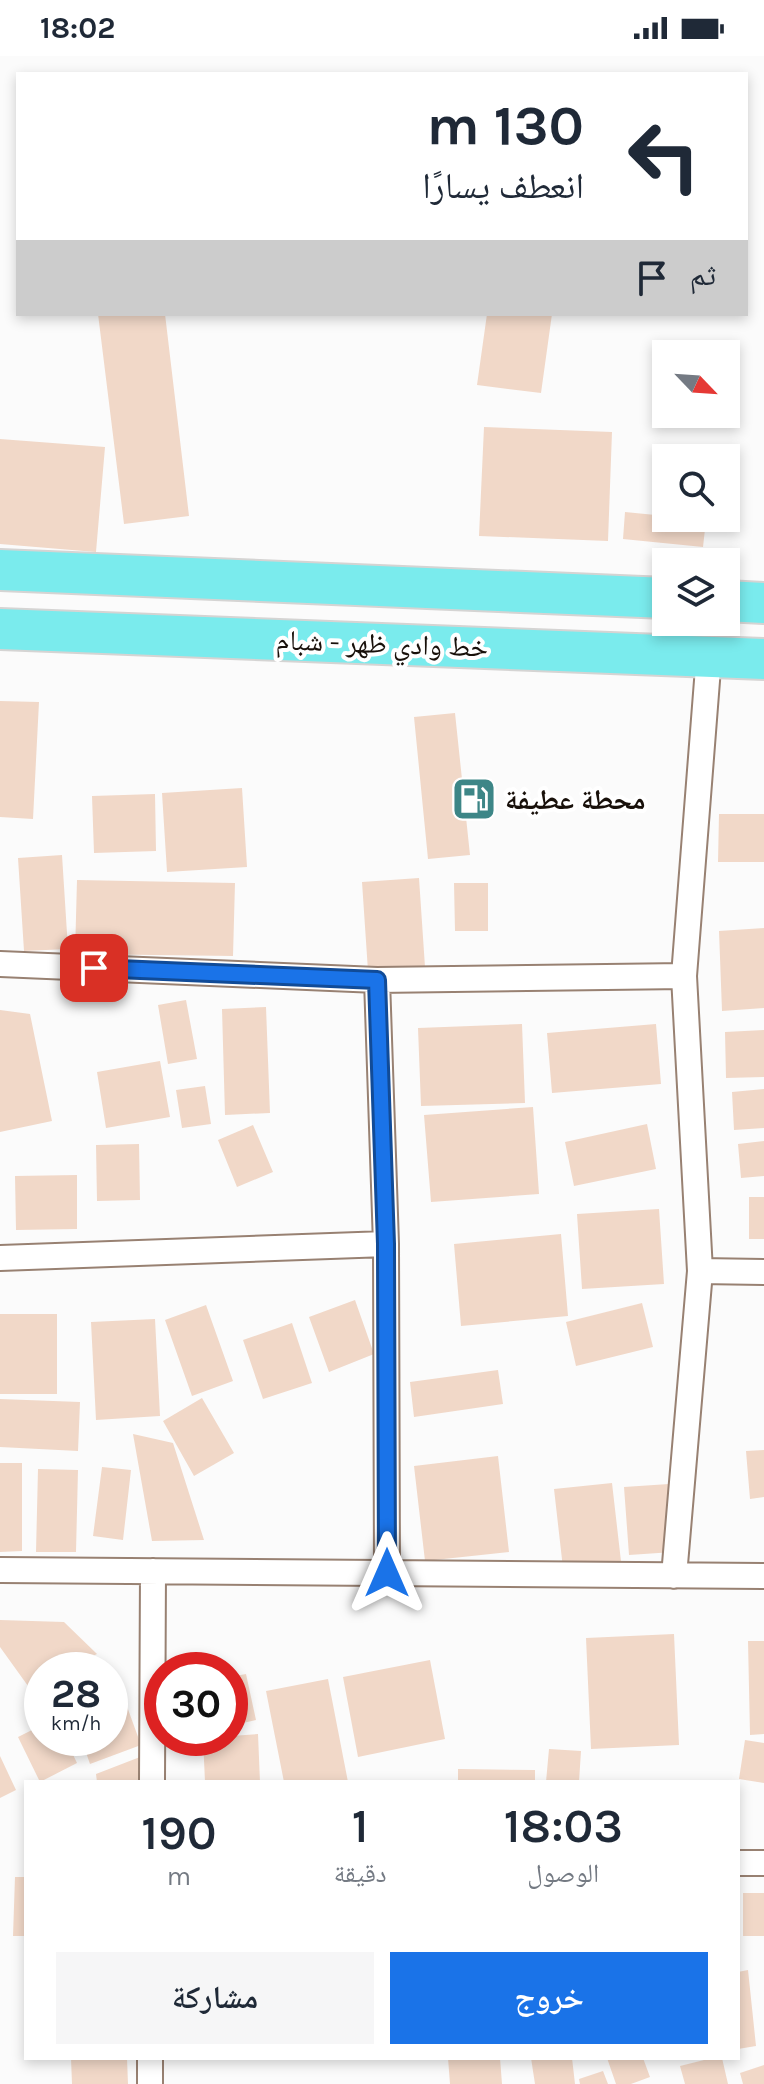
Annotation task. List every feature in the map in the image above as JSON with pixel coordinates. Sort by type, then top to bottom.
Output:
[{"type":"main road","name":"خط وادي ظهر - شبام","points":[[0,570],[652,597]]},
{"type":"main road","points":[[740,602],[764,603]]},
{"type":"main road","name":"خط وادي ظهر - شبام","points":[[0,629],[764,659]]},
{"type":"street","points":[[674,1576],[700,1271],[684,976],[709,655]]},
{"type":"street","points":[[0,964],[377,980],[684,976]]},
{"type":"street","points":[[377,980],[386,1244],[387,1573]]},
{"type":"street","points":[[0,1258],[386,1244]]},
{"type":"street","points":[[700,1271],[764,1272]]},
{"type":"street","points":[[0,1570],[764,1576]]},
{"type":"street","points":[[152,1780],[153,1571]]},
{"type":"street","points":[[740,1863],[764,1863]]},
{"type":"street","points":[[150,2060],[150,2084]]},
{"type":"building","points":[[98,316],[165,316],[189,516],[124,524]]},
{"type":"building","points":[[487,316],[552,316],[541,393],[477,385]]},
{"type":"building","points":[[484,427],[612,432],[608,541],[479,536]]},
{"type":"building","points":[[0,439],[105,447],[96,552],[0,544]]},
{"type":"building","points":[[625,512],[652,515],[652,532],[705,532],[703,547],[623,539]]},
{"type":"building","points":[[0,701],[39,702],[33,819],[0,817]]},
{"type":"building","points":[[455,713],[470,855],[428,859],[414,717]]},
{"type":"building","points":[[242,788],[247,867],[167,872],[162,793]]},
{"type":"building","points":[[155,794],[156,851],[94,853],[92,796]]},
{"type":"building","points":[[719,814],[764,814],[764,862],[718,862]]},
{"type":"building","points":[[62,855],[68,949],[24,951],[18,858]]},
{"type":"building","points":[[419,878],[425,967],[368,971],[362,882]]},
{"type":"building","points":[[77,880],[235,883],[233,956],[75,954]]},
{"type":"building","points":[[454,883],[488,883],[488,931],[455,931]]},
{"type":"building","points":[[764,928],[764,1008],[722,1011],[719,931]]},
{"type":"building","points":[[186,1000],[197,1059],[168,1064],[158,1005]]},
{"type":"building","points":[[266,1007],[270,1113],[225,1115],[222,1009]]},
{"type":"building","points":[[0,1010],[30,1014],[52,1121],[0,1132]]},
{"type":"building","points":[[522,1024],[525,1103],[421,1106],[418,1028]]},
{"type":"building","points":[[656,1024],[661,1084],[552,1093],[547,1033]]},
{"type":"building","points":[[764,1030],[764,1077],[726,1078],[725,1032]]},
{"type":"building","points":[[160,1061],[170,1117],[106,1128],[97,1072]]},
{"type":"building","points":[[205,1086],[211,1124],[182,1128],[176,1090]]},
{"type":"building","points":[[764,1089],[764,1128],[734,1130],[732,1092]]},
{"type":"building","points":[[533,1107],[539,1194],[431,1202],[424,1115]]},
{"type":"building","points":[[647,1124],[656,1169],[574,1186],[565,1142]]},
{"type":"building","points":[[253,1125],[273,1172],[237,1187],[218,1140]]},
{"type":"building","points":[[764,1141],[764,1176],[741,1178],[738,1144]]},
{"type":"building","points":[[139,1144],[140,1200],[97,1201],[96,1145]]},
{"type":"building","points":[[77,1175],[77,1229],[16,1230],[15,1176]]},
{"type":"building","points":[[749,1197],[764,1197],[764,1239],[749,1239]]},
{"type":"building","points":[[659,1209],[664,1284],[582,1289],[577,1214]]},
{"type":"building","points":[[561,1234],[568,1316],[461,1326],[454,1244]]},
{"type":"building","points":[[355,1300],[374,1354],[329,1372],[309,1317]]},
{"type":"building","points":[[642,1303],[653,1347],[576,1366],[566,1322]]},
{"type":"building","points":[[206,1305],[233,1381],[192,1396],[165,1320]]},
{"type":"building","points":[[0,1314],[57,1314],[57,1394],[0,1394]]},
{"type":"building","points":[[155,1319],[160,1416],[96,1420],[91,1322]]},
{"type":"building","points":[[292,1323],[312,1383],[263,1399],[243,1340]]},
{"type":"building","points":[[498,1370],[503,1404],[414,1417],[410,1382]]},
{"type":"building","points":[[202,1398],[234,1453],[194,1476],[163,1421]]},
{"type":"building","points":[[0,1399],[80,1402],[78,1451],[0,1447]]},
{"type":"building","points":[[133,1434],[173,1443],[204,1540],[152,1541]]},
{"type":"building","points":[[764,1450],[764,1497],[750,1499],[746,1451]]},
{"type":"building","points":[[498,1456],[509,1552],[425,1561],[414,1466]]},
{"type":"building","points":[[0,1463],[22,1463],[22,1551],[0,1552]]},
{"type":"building","points":[[102,1467],[131,1470],[123,1540],[93,1536]]},
{"type":"building","points":[[38,1469],[78,1470],[76,1552],[36,1552]]},
{"type":"building","points":[[612,1483],[622,1570],[564,1577],[554,1489]]},
{"type":"building","points":[[684,1483],[688,1551],[629,1555],[624,1487]]},
{"type":"building","points":[[0,1620],[64,1622],[95,1652],[24,1652],[24,1680],[0,1647]]},
{"type":"building","points":[[674,1634],[679,1745],[591,1749],[586,1638]]},
{"type":"building","points":[[748,1641],[764,1641],[764,1734],[750,1735]]},
{"type":"building","points":[[430,1660],[445,1739],[358,1757],[343,1677]]},
{"type":"building","points":[[328,1679],[348,1780],[284,1780],[266,1691]]},
{"type":"building","points":[[248,1683],[256,1720],[248,1722]]},
{"type":"building","points":[[128,1709],[141,1745],[128,1750]]},
{"type":"building","points":[[24,1734],[24,1749],[18,1737]]},
{"type":"building","points":[[258,1734],[260,1780],[205,1780],[204,1756],[248,1756],[248,1735]]},
{"type":"building","points":[[745,1740],[764,1743],[764,1783],[739,1779]]},
{"type":"building","points":[[549,1749],[581,1751],[579,1780],[546,1780]]},
{"type":"building","points":[[0,1756],[16,1790],[0,1798]]},
{"type":"building","points":[[27,1756],[74,1756],[77,1763],[39,1780]]},
{"type":"building","points":[[87,1756],[111,1756],[90,1764]]},
{"type":"building","points":[[140,1757],[140,1780],[97,1780],[96,1774]]},
{"type":"building","points":[[458,1769],[535,1770],[535,1780],[458,1780]]},
{"type":"building","points":[[15,1877],[24,1877],[24,1936],[13,1936]]},
{"type":"building","points":[[743,1893],[764,1893],[764,1936],[743,1936]]},
{"type":"building","points":[[748,1970],[756,2046],[740,2049],[740,1972]]},
{"type":"building","points":[[71,2060],[127,2060],[128,2084],[72,2084]]},
{"type":"building","points":[[448,2060],[500,2060],[502,2084],[450,2084]]},
{"type":"building","points":[[531,2060],[572,2060],[575,2084],[535,2084]]},
{"type":"building","points":[[608,2060],[644,2060],[650,2077],[631,2084],[616,2084]]},
{"type":"building","points":[[704,2060],[722,2060],[728,2084],[685,2084],[680,2066]]},
{"type":"building","points":[[764,2065],[764,2084],[743,2084],[740,2073]]},
{"type":"building","points":[[603,2071],[608,2084],[580,2084],[579,2079]]},
{"type":"place","name":"محطة عطيفة","points":[[474,799]]},
{"type":"route","points":[[94,968],[377,980],[386,1244],[387,1573]]}]
